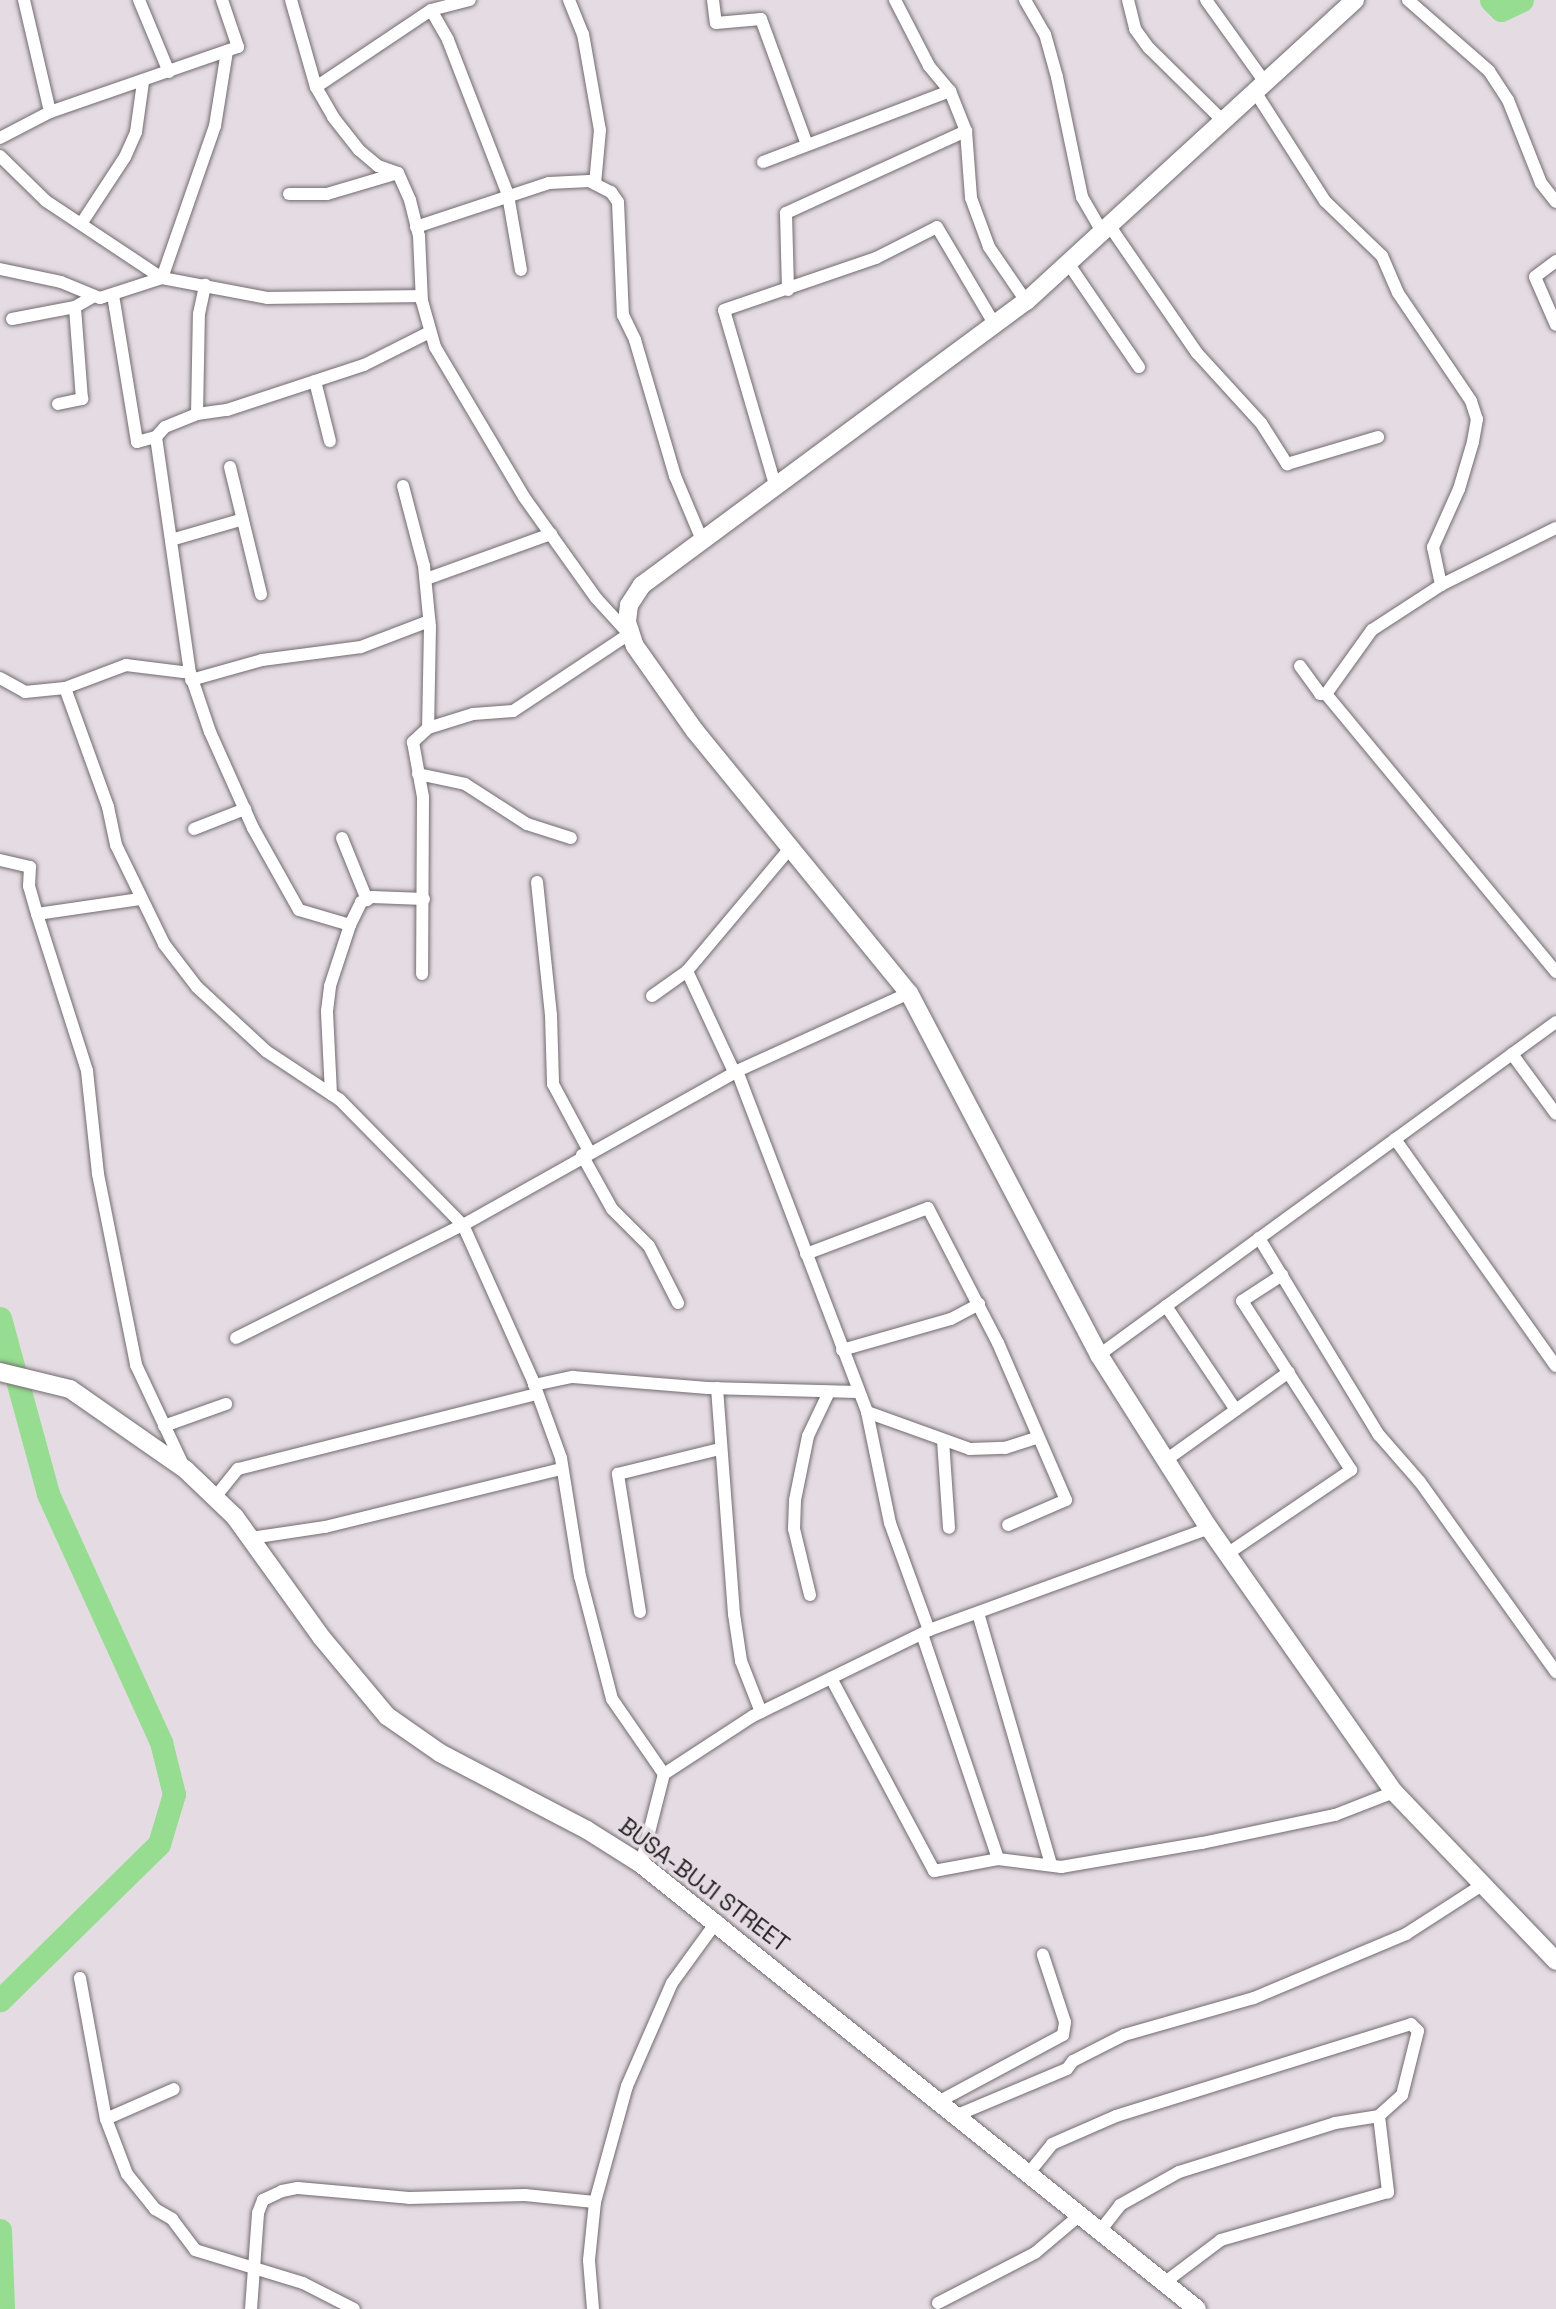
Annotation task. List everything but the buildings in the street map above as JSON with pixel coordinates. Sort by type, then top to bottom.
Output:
[{"type":"street","points":[[24,0],[50,112]]},
{"type":"street","points":[[139,0],[169,72]]},
{"type":"street","points":[[0,138],[50,112],[238,47],[222,0]]},
{"type":"street","points":[[291,0],[316,87],[359,150],[378,166],[398,173]]},
{"type":"street","points":[[316,87],[369,56],[431,10],[470,0]]},
{"type":"street","points":[[569,0],[583,34],[600,130],[595,184]]},
{"type":"street","points":[[713,0],[716,23],[761,19],[807,142]]},
{"type":"street","points":[[895,0],[929,66],[950,91],[966,131],[971,198],[989,247],[1026,301]]},
{"type":"street","points":[[1025,0],[1045,34],[1057,77],[1082,197],[1197,353],[1261,423],[1287,464],[1378,437]]},
{"type":"street","points":[[1128,0],[1135,29],[1149,48],[1222,120]]},
{"type":"street","points":[[1206,0],[1259,85],[1325,201],[1382,256],[1398,293],[1471,401],[1477,419],[1473,442],[1460,489],[1433,547],[1441,585]]},
{"type":"street","points":[[629,634],[629,605],[642,585],[1026,301],[1355,0]]},
{"type":"street","points":[[1408,0],[1489,71],[1508,100],[1541,183],[1556,202]]},
{"type":"street","points":[[431,10],[448,40],[508,195],[521,270]]},
{"type":"street","points":[[162,278],[215,126],[228,51]]},
{"type":"street","points":[[81,224],[125,157],[136,132],[143,82]]},
{"type":"street","points":[[763,162],[807,142],[886,118],[950,91]]},
{"type":"street","points":[[789,290],[786,214],[966,131]]},
{"type":"street","points":[[0,156],[46,201],[162,278],[268,298],[304,300],[421,296]]},
{"type":"street","points":[[289,194],[327,194],[398,173]]},
{"type":"street","points":[[398,173],[416,227],[421,296],[430,332],[465,401],[551,534],[596,598],[629,634],[695,731],[792,846],[909,993],[1099,1355],[1209,1528],[1394,1792],[1482,1885],[1552,1950]]},
{"type":"street","points":[[416,227],[549,183],[595,184],[611,192],[618,202],[623,315],[635,340],[675,475],[702,541]]},
{"type":"street","points":[[776,488],[724,310],[789,290],[876,258],[937,227],[995,325]]},
{"type":"street","points":[[1556,261],[1535,277],[1535,285],[1556,325]]},
{"type":"street","points":[[1068,263],[1139,367]]},
{"type":"street","points":[[0,270],[61,282],[92,297]]},
{"type":"street","points":[[12,319],[75,307],[92,297],[113,295],[162,278]]},
{"type":"street","points":[[197,414],[199,314],[205,285]]},
{"type":"street","points":[[113,295],[137,442],[156,437],[165,428],[197,414],[227,410],[364,365],[430,332]]},
{"type":"street","points":[[58,404],[82,400],[75,307]]},
{"type":"street","points":[[315,381],[330,441]]},
{"type":"street","points":[[156,437],[190,676],[245,809],[299,910],[350,925]]},
{"type":"street","points":[[230,467],[240,520],[261,594]]},
{"type":"street","points":[[403,486],[426,579],[429,621],[428,728]]},
{"type":"street","points":[[171,540],[240,520]]},
{"type":"street","points":[[1326,694],[1372,630],[1441,585],[1556,528]]},
{"type":"street","points":[[426,579],[551,534]]},
{"type":"street","points":[[0,678],[25,692],[65,688],[126,665],[190,676],[262,660],[361,647],[429,621]]},
{"type":"street","points":[[422,974],[424,899],[418,774],[413,742],[428,728],[473,714],[513,711],[544,695],[629,634]]},
{"type":"street","points":[[1300,666],[1320,694],[1326,694]]},
{"type":"street","points":[[65,688],[108,807],[116,845],[164,944],[197,987],[266,1051],[331,1094],[463,1225],[536,1389],[562,1469],[580,1576],[612,1699],[664,1774]]},
{"type":"street","points":[[1326,694],[1556,972]]},
{"type":"street","points":[[418,774],[465,784],[527,824],[571,838]]},
{"type":"street","points":[[194,829],[245,809]]},
{"type":"street","points":[[342,838],[367,900]]},
{"type":"street","points":[[652,996],[687,971],[792,846]]},
{"type":"street","points":[[0,860],[30,867],[29,886],[87,1071],[98,1174],[136,1365],[186,1470]]},
{"type":"street","points":[[537,882],[551,1015],[553,1084],[612,1209],[649,1246],[677,1303]]},
{"type":"street","points":[[37,914],[140,899]]},
{"type":"street","points":[[367,900],[424,899]]},
{"type":"street","points":[[331,1094],[328,998],[350,925],[367,900]]},
{"type":"street","points":[[687,971],[735,1072],[867,1412],[890,1523],[998,1859]]},
{"type":"street","points":[[236,1338],[463,1225],[585,1153],[735,1072],[909,993]]},
{"type":"street","points":[[1099,1355],[1556,1022]]},
{"type":"street","points":[[1512,1054],[1556,1114]]},
{"type":"street","points":[[1395,1139],[1556,1366]]},
{"type":"street","points":[[806,1254],[928,1208],[979,1304],[1066,1500],[1008,1525]]},
{"type":"street","points":[[1259,1238],[1379,1435],[1420,1482],[1556,1672]]},
{"type":"street","points":[[1227,1554],[1351,1470],[1242,1301],[1282,1275]]},
{"type":"street","points":[[842,1350],[951,1319],[979,1304]]},
{"type":"street","points":[[1166,1306],[1236,1410]]},
{"type":"street","name":"BUSA-BUJI STREET","points":[[0,1372],[70,1389],[186,1470],[216,1496],[251,1538],[322,1638],[387,1716],[440,1753],[587,1830],[641,1864],[717,1922],[1197,2309]]},
{"type":"street","points":[[1166,1460],[1289,1372]]},
{"type":"street","points":[[216,1496],[239,1469],[573,1377],[717,1388],[857,1392]]},
{"type":"street","points":[[717,1388],[720,1449],[741,1661],[761,1712]]},
{"type":"street","points":[[810,1595],[794,1529],[795,1500],[808,1436],[829,1392]]},
{"type":"street","points":[[164,1426],[226,1404]]},
{"type":"street","points":[[867,1412],[943,1440],[986,1451],[1038,1437]]},
{"type":"street","points":[[943,1440],[949,1528]]},
{"type":"street","points":[[640,1612],[618,1474],[720,1449]]},
{"type":"street","points":[[251,1538],[325,1527],[562,1469]]},
{"type":"street","points":[[641,1864],[664,1774],[761,1712],[925,1632],[1209,1528]]},
{"type":"street","points":[[978,1612],[1051,1864]]},
{"type":"street","points":[[831,1678],[934,1871],[998,1859],[1061,1867],[1202,1843],[1335,1815],[1394,1792]]},
{"type":"street","points":[[955,2116],[1067,2069],[1073,2061],[1124,2035],[1254,1998],[1406,1934],[1482,1885]]},
{"type":"street","points":[[593,2309],[589,2260],[595,2202],[645,2040],[678,1974],[717,1922]]},
{"type":"street","points":[[939,2102],[1063,2035],[1065,2022],[1043,1955]]},
{"type":"street","points":[[80,1978],[106,2119],[127,2174],[155,2209],[172,2219],[187,2243],[195,2250],[317,2288],[354,2309]]},
{"type":"street","points":[[1028,2174],[1052,2144],[1116,2116],[1411,2024],[1418,2031],[1402,2095],[1379,2116],[1335,2123],[1180,2172],[1120,2205],[1100,2231]]},
{"type":"street","points":[[106,2119],[174,2089]]},
{"type":"street","points":[[1164,2283],[1221,2240],[1388,2192],[1379,2116]]},
{"type":"street","points":[[251,2309],[256,2268],[257,2213],[263,2200],[298,2188],[405,2198],[525,2195],[595,2202]]},
{"type":"street","points":[[938,2303],[1035,2253],[1080,2215]]},
{"type":"waterway","points":[[1491,0],[1501,10],[1522,0]]},
{"type":"waterway","points":[[0,1318],[48,1494],[161,1742],[174,1794],[159,1844],[0,2000]]},
{"type":"waterway","points":[[0,2230],[3,2309]]}]
